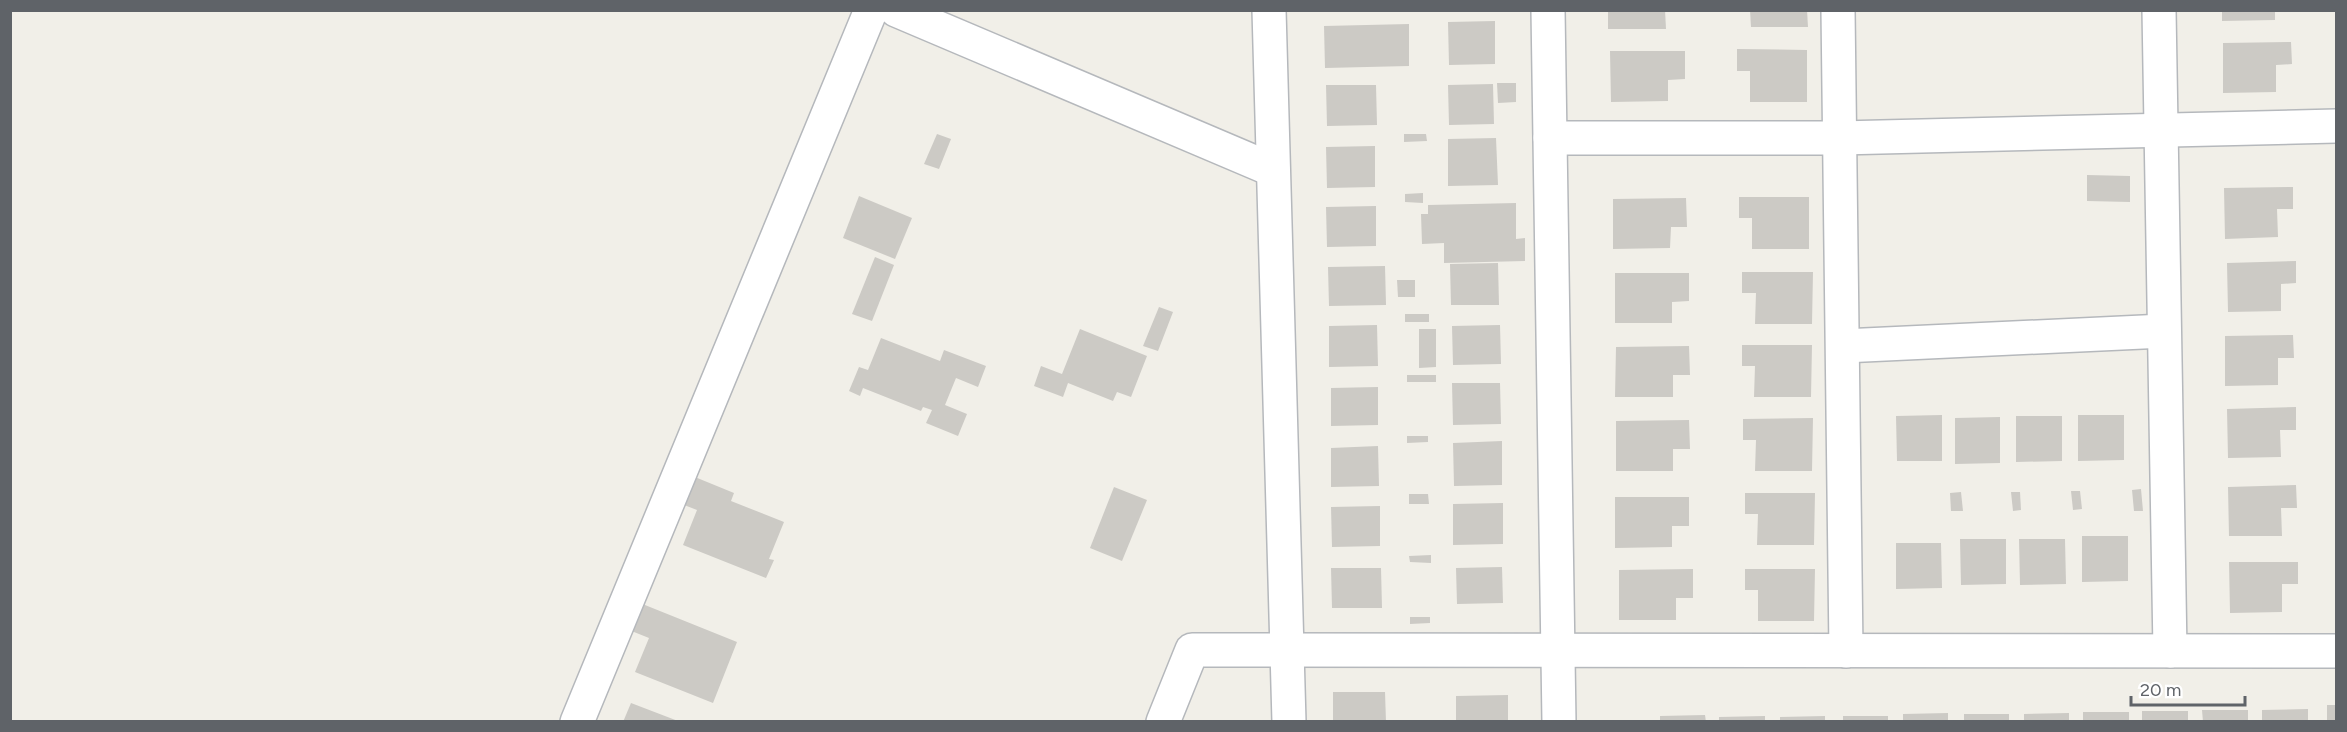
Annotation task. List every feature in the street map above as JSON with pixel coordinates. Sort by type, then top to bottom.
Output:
[{"type":"street","points":[[578,722],[871,10]]},
{"type":"street","points":[[896,10],[1273,170]]},
{"type":"street","points":[[1269,10],[1289,722]]},
{"type":"street","points":[[1548,10],[1559,722]]},
{"type":"street","points":[[1838,10],[1846,651]]},
{"type":"street","points":[[2159,10],[2170,651]]},
{"type":"street","points":[[1550,138],[1840,138],[2337,126]]},
{"type":"street","points":[[1843,346],[2164,331]]},
{"type":"street","points":[[1162,722],[1192,650],[2337,651]]},
{"type":"building","points":[[1608,10],[1665,10],[1666,29],[1608,29]]},
{"type":"building","points":[[1750,10],[1807,10],[1808,27],[1751,27]]},
{"type":"building","points":[[2222,10],[2275,10],[2275,20],[2222,21]]},
{"type":"building","points":[[1495,21],[1495,64],[1449,65],[1448,22]]},
{"type":"building","points":[[1409,24],[1409,66],[1325,68],[1324,26]]},
{"type":"building","points":[[2291,42],[2292,64],[2276,65],[2276,92],[2223,93],[2223,43]]},
{"type":"building","points":[[1737,49],[1807,50],[1807,102],[1750,102],[1750,71],[1737,71]]},
{"type":"building","points":[[1610,51],[1685,51],[1685,79],[1668,80],[1668,101],[1611,102]]},
{"type":"building","points":[[1497,83],[1516,83],[1516,102],[1498,103]]},
{"type":"building","points":[[1493,84],[1494,124],[1449,125],[1448,85]]},
{"type":"building","points":[[1326,85],[1376,85],[1377,125],[1327,126]]},
{"type":"building","points":[[937,134],[951,139],[939,169],[924,164]]},
{"type":"building","points":[[1404,134],[1426,134],[1427,141],[1404,142]]},
{"type":"building","points":[[1496,138],[1498,185],[1448,186],[1448,139]]},
{"type":"building","points":[[1375,146],[1375,187],[1327,188],[1326,147]]},
{"type":"building","points":[[2087,175],[2130,176],[2130,202],[2087,201]]},
{"type":"building","points":[[2293,187],[2293,209],[2277,209],[2278,237],[2225,239],[2224,188]]},
{"type":"building","points":[[1423,193],[1423,203],[1405,202],[1405,194]]},
{"type":"building","points":[[859,196],[912,218],[895,259],[843,238]]},
{"type":"building","points":[[1739,197],[1809,197],[1809,249],[1752,249],[1752,218],[1739,218]]},
{"type":"building","points":[[1686,198],[1687,227],[1671,227],[1670,248],[1613,249],[1613,199]]},
{"type":"building","points":[[1516,203],[1516,239],[1525,238],[1525,261],[1444,263],[1444,243],[1422,244],[1421,214],[1428,214],[1428,205]]},
{"type":"building","points":[[1376,206],[1376,246],[1327,247],[1326,207]]},
{"type":"building","points":[[875,257],[894,265],[872,321],[852,314]]},
{"type":"building","points":[[2296,261],[2296,283],[2281,284],[2281,311],[2228,312],[2227,263]]},
{"type":"building","points":[[1498,263],[1499,305],[1451,305],[1450,264]]},
{"type":"building","points":[[1385,266],[1386,305],[1329,306],[1328,267]]},
{"type":"building","points":[[1742,272],[1813,272],[1812,324],[1755,324],[1756,293],[1742,293]]},
{"type":"building","points":[[1615,273],[1689,273],[1689,301],[1672,302],[1672,323],[1615,323]]},
{"type":"building","points":[[1397,280],[1415,280],[1415,297],[1398,297]]},
{"type":"building","points":[[1159,307],[1173,312],[1158,351],[1143,346]]},
{"type":"building","points":[[1405,314],[1429,314],[1429,322],[1405,322]]},
{"type":"building","points":[[1377,325],[1378,366],[1329,367],[1329,326]]},
{"type":"building","points":[[1500,325],[1501,364],[1453,365],[1452,326]]},
{"type":"building","points":[[1080,329],[1147,356],[1131,397],[1117,392],[1113,401],[1068,383],[1063,397],[1034,386],[1041,366],[1062,374]]},
{"type":"building","points":[[1419,329],[1436,329],[1436,367],[1419,368]]},
{"type":"building","points":[[2293,335],[2294,358],[2278,358],[2278,385],[2225,386],[2225,336]]},
{"type":"building","points":[[881,338],[940,361],[944,350],[986,366],[978,387],[956,378],[945,405],[967,414],[958,436],[926,423],[932,410],[923,407],[921,411],[863,388],[860,396],[849,391],[859,367],[868,370]]},
{"type":"building","points":[[1742,345],[1812,345],[1811,397],[1754,397],[1755,366],[1742,366]]},
{"type":"building","points":[[1689,346],[1690,375],[1673,375],[1673,397],[1615,397],[1616,347]]},
{"type":"building","points":[[1407,375],[1436,375],[1436,382],[1407,382]]},
{"type":"building","points":[[1452,383],[1500,383],[1501,424],[1453,425]]},
{"type":"building","points":[[1378,387],[1378,425],[1331,426],[1331,388]]},
{"type":"building","points":[[2296,407],[2296,430],[2280,430],[2281,457],[2228,458],[2227,409]]},
{"type":"building","points":[[1942,415],[1942,461],[1897,461],[1896,416]]},
{"type":"building","points":[[2078,415],[2124,415],[2124,460],[2078,461]]},
{"type":"building","points":[[2016,416],[2062,416],[2062,461],[2016,462]]},
{"type":"building","points":[[2000,417],[2000,463],[1955,464],[1955,418]]},
{"type":"building","points":[[1813,418],[1812,471],[1755,471],[1756,440],[1743,440],[1743,419]]},
{"type":"building","points":[[1689,420],[1690,449],[1673,449],[1673,471],[1616,471],[1616,421]]},
{"type":"building","points":[[1407,436],[1428,436],[1428,442],[1407,443]]},
{"type":"building","points":[[1502,441],[1502,485],[1454,486],[1453,443]]},
{"type":"building","points":[[1378,446],[1379,486],[1331,487],[1331,448]]},
{"type":"building","points":[[690,475],[734,493],[731,501],[784,522],[769,559],[774,560],[766,578],[683,545],[697,510],[679,503]]},
{"type":"building","points":[[2296,485],[2297,508],[2281,508],[2282,536],[2229,536],[2228,487]]},
{"type":"building","points":[[1114,487],[1147,500],[1122,561],[1090,548]]},
{"type":"building","points":[[2141,489],[2143,511],[2134,511],[2132,490]]},
{"type":"building","points":[[2071,491],[2080,491],[2082,509],[2073,510]]},
{"type":"building","points":[[1961,492],[1963,511],[1951,511],[1950,493]]},
{"type":"building","points":[[2011,492],[2020,492],[2021,510],[2013,511]]},
{"type":"building","points":[[1745,493],[1815,493],[1814,545],[1757,545],[1758,514],[1745,514]]},
{"type":"building","points":[[1409,494],[1428,494],[1429,504],[1409,504]]},
{"type":"building","points":[[1615,497],[1689,497],[1689,526],[1672,526],[1672,547],[1615,548]]},
{"type":"building","points":[[1503,503],[1503,544],[1453,545],[1453,504]]},
{"type":"building","points":[[1380,506],[1380,546],[1332,547],[1331,507]]},
{"type":"building","points":[[2082,536],[2128,536],[2128,581],[2082,582]]},
{"type":"building","points":[[1960,539],[2006,539],[2006,584],[1961,585]]},
{"type":"building","points":[[2019,539],[2065,539],[2066,584],[2020,585]]},
{"type":"building","points":[[1896,543],[1941,543],[1942,588],[1896,589]]},
{"type":"building","points":[[1431,555],[1431,563],[1410,562],[1409,556]]},
{"type":"building","points":[[2229,562],[2298,562],[2298,584],[2282,584],[2282,612],[2230,613]]},
{"type":"building","points":[[1502,567],[1503,603],[1457,604],[1456,568]]},
{"type":"building","points":[[1331,568],[1381,568],[1382,608],[1332,608]]},
{"type":"building","points":[[1693,569],[1693,598],[1676,598],[1676,620],[1619,620],[1619,570]]},
{"type":"building","points":[[1745,569],[1815,569],[1814,621],[1758,621],[1758,590],[1745,590]]},
{"type":"building","points":[[640,603],[737,642],[713,703],[635,672],[649,638],[629,630]]},
{"type":"building","points":[[1410,617],[1430,617],[1430,623],[1410,624]]},
{"type":"building","points":[[1333,692],[1385,692],[1386,722],[1333,722]]},
{"type":"building","points":[[1508,695],[1508,722],[1456,722],[1456,696]]},
{"type":"building","points":[[631,703],[678,721],[678,722],[623,722]]},
{"type":"building","points":[[2327,705],[2336,705],[2336,722],[2327,722]]},
{"type":"building","points":[[2308,709],[2308,722],[2262,722],[2262,710]]},
{"type":"building","points":[[2202,710],[2248,710],[2248,722],[2203,722]]},
{"type":"building","points":[[2142,711],[2188,711],[2188,722],[2142,722]]},
{"type":"building","points":[[2083,712],[2129,712],[2129,722],[2083,722]]},
{"type":"building","points":[[1948,713],[1948,722],[1903,722],[1903,714]]},
{"type":"building","points":[[2069,713],[2069,722],[2024,722],[2024,714]]},
{"type":"building","points":[[1964,714],[2009,714],[2009,722],[1964,722]]},
{"type":"building","points":[[1705,715],[1706,722],[1660,722],[1660,716]]},
{"type":"building","points":[[1765,716],[1765,722],[1719,722],[1719,717]]},
{"type":"building","points":[[1825,716],[1825,722],[1780,722],[1780,717]]},
{"type":"building","points":[[1843,716],[1888,716],[1888,722],[1843,722]]}]
